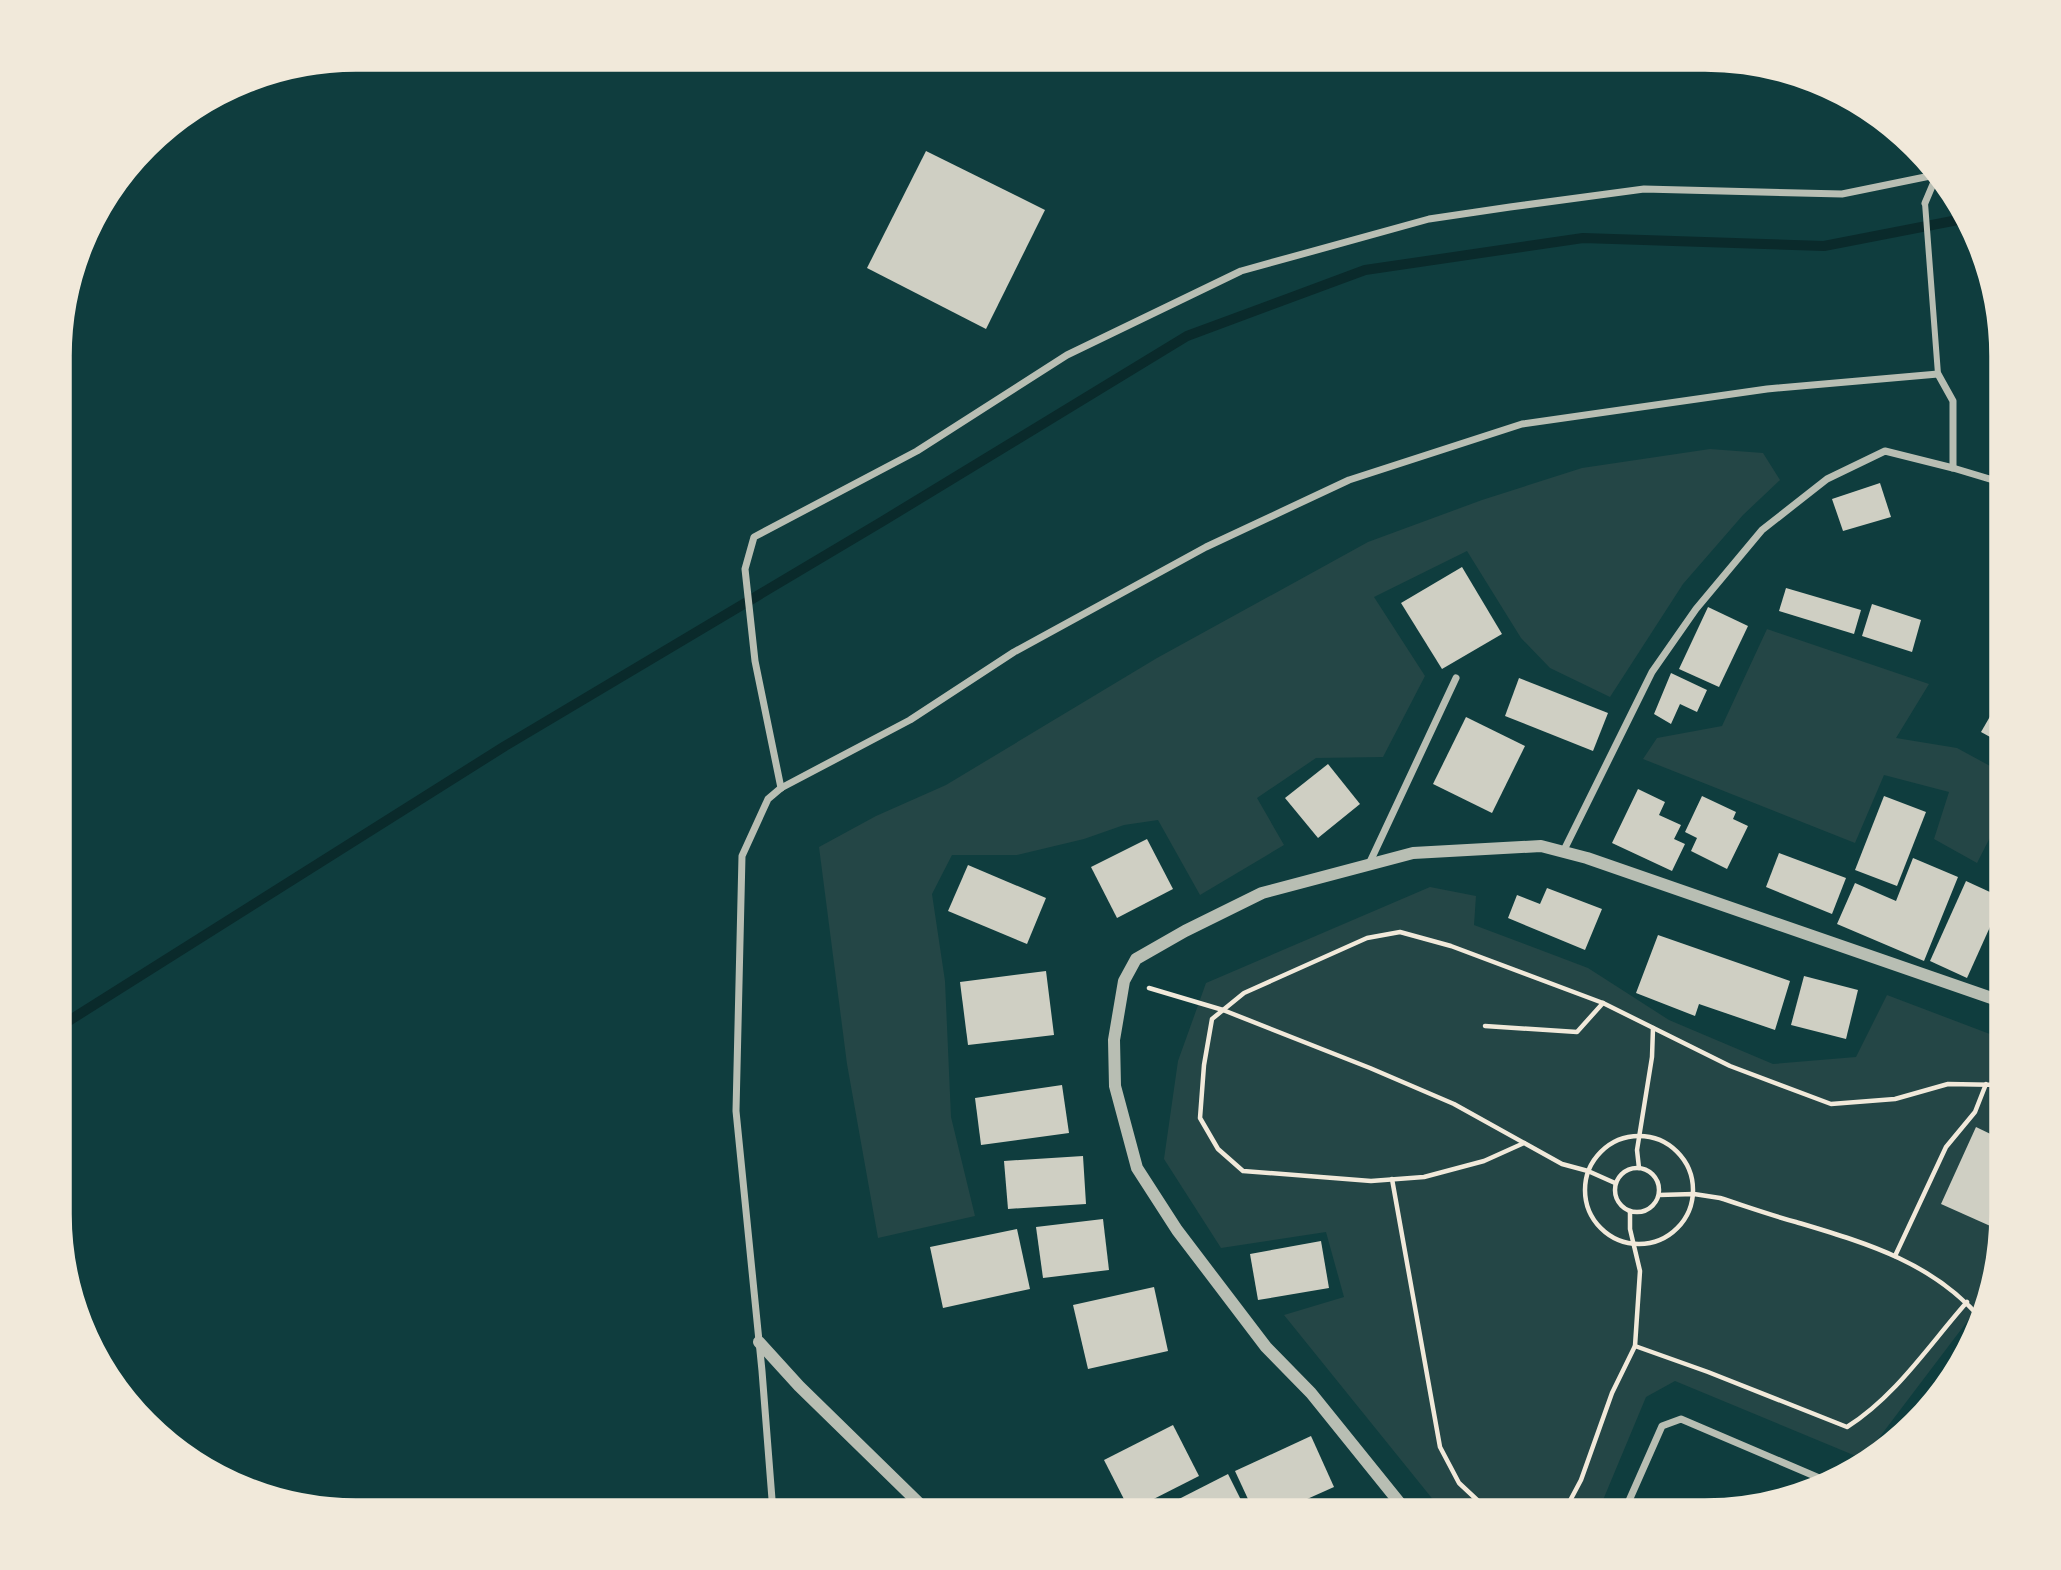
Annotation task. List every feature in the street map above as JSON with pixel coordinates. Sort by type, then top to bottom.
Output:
[{"type":"street","points":[[781,788],[755,661],[745,569],[754,537],[917,452],[1067,355],[1241,271],[1429,219],[1644,189],[1842,194],[1928,177]]},
{"type":"street","points":[[1933,183],[1925,203],[1938,374],[1953,401],[1952,468]]},
{"type":"street","points":[[772,1500],[760,1342],[736,1111],[742,856],[768,799],[781,788],[911,720],[1014,652],[1194,553],[1349,480],[1521,424],[1754,390],[1938,374]]},
{"type":"street","points":[[1563,852],[1652,672],[1696,609],[1762,530],[1827,479],[1885,451],[1991,479]]},
{"type":"street","points":[[1369,865],[1456,678]]},
{"type":"street","points":[[1397,1500],[1311,1393],[1266,1347],[1177,1230],[1137,1168],[1115,1086],[1114,1040],[1124,981],[1136,959],[1262,892],[1413,853],[1541,846],[1991,998]]},
{"type":"street","points":[[760,1342],[799,1386],[916,1500]]},
{"type":"street","points":[[1629,1500],[1662,1426],[1681,1419],[1817,1477]]},
{"type":"path","points":[[1524,1143],[1484,1161],[1424,1177],[1358,1180],[1243,1171],[1218,1149],[1200,1118],[1204,1065],[1212,1019],[1244,993],[1367,938],[1401,932],[1451,946],[1604,1003],[1730,1066],[1831,1104],[1895,1099],[1948,1084],[1991,1084]]},
{"type":"path","points":[[1124,981],[1223,1010],[1454,1104],[1562,1164],[1588,1171],[1615,1183]]},
{"type":"path","points":[[1485,1026],[1577,1032],[1604,1003]]},
{"type":"path","points":[[1639,1168],[1637,1150],[1652,1057],[1653,1028]]},
{"type":"path","points":[[1895,1256],[1947,1147],[1975,1112],[1986,1084]]},
{"type":"path","points":[[1640,1136],[1658,1139],[1673,1147],[1685,1160],[1692,1177],[1694,1194],[1690,1212],[1667,1237],[1651,1243],[1634,1244],[1618,1240],[1604,1231],[1593,1219],[1585,1188],[1588,1171],[1596,1156],[1608,1145],[1623,1138],[1640,1136]]},
{"type":"path","points":[[1639,1168],[1653,1174],[1657,1180],[1659,1195],[1656,1202],[1644,1211],[1630,1211],[1618,1203],[1615,1183],[1624,1171],[1639,1168]]},
{"type":"path","points":[[1392,1179],[1440,1447],[1459,1483],[1477,1500]]},
{"type":"path","points":[[1659,1195],[1694,1194],[1720,1198],[1871,1245],[1918,1267],[1967,1302],[1974,1311]]},
{"type":"path","points":[[1570,1500],[1581,1480],[1612,1394],[1635,1346],[1640,1271],[1630,1229],[1630,1211]]},
{"type":"path","points":[[1635,1346],[1847,1427],[1867,1415],[1899,1382],[1967,1302]]},
{"type":"shaded area","points":[[1710,449],[1763,453],[1780,480],[1743,515],[1683,584],[1610,697],[1550,668],[1521,638],[1467,551],[1374,597],[1425,676],[1383,757],[1316,758],[1257,798],[1284,845],[1200,895],[1158,820],[1124,825],[1084,839],[1017,855],[952,855],[932,894],[945,981],[951,1117],[975,1216],[878,1238],[847,1064],[819,847],[876,816],[946,785],[1157,658],[1368,542],[1482,500],[1582,468]]},
{"type":"shaded area","points":[[1767,629],[1929,684],[1896,738],[1957,748],[1991,766],[1991,836],[1977,863],[1934,839],[1949,792],[1884,775],[1855,843],[1643,759],[1657,738],[1722,726]]},
{"type":"shaded area","points":[[1430,887],[1476,896],[1474,925],[1588,968],[1669,1020],[1773,1064],[1856,1057],[1887,995],[1991,1034],[1989,1251],[1973,1314],[1874,1445],[1857,1456],[1675,1381],[1646,1397],[1603,1500],[1433,1500],[1284,1315],[1344,1297],[1326,1232],[1221,1248],[1164,1159],[1178,1061],[1206,983]]},
{"type":"building","points":[[926,151],[1045,210],[986,329],[867,268]]},
{"type":"building","points":[[1880,483],[1891,517],[1843,531],[1832,499]]},
{"type":"building","points":[[1462,567],[1502,634],[1442,669],[1401,603]]},
{"type":"building","points":[[1786,588],[1861,610],[1854,634],[1779,611]]},
{"type":"building","points":[[1872,604],[1921,620],[1912,652],[1862,636]]},
{"type":"building","points":[[1708,607],[1748,626],[1719,687],[1679,669]]},
{"type":"building","points":[[1671,673],[1707,690],[1697,712],[1680,704],[1671,724],[1654,714]]},
{"type":"building","points":[[1519,678],[1608,713],[1593,751],[1505,716]]},
{"type":"building","points":[[1991,715],[1991,737],[1981,732]]},
{"type":"building","points":[[1466,717],[1525,746],[1492,813],[1433,784]]},
{"type":"building","points":[[1328,764],[1360,804],[1318,838],[1285,798]]},
{"type":"building","points":[[1638,789],[1665,802],[1659,815],[1681,825],[1674,839],[1685,844],[1672,871],[1612,843]]},
{"type":"building","points":[[1702,796],[1736,812],[1733,819],[1748,826],[1727,869],[1691,851],[1697,838],[1685,832]]},
{"type":"building","points":[[1884,796],[1926,812],[1897,886],[1855,870]]},
{"type":"building","points":[[1147,839],[1173,889],[1117,918],[1091,867]]},
{"type":"building","points":[[1779,853],[1846,878],[1832,914],[1766,887]]},
{"type":"building","points":[[1913,858],[1958,877],[1924,961],[1837,924],[1855,883],[1896,901]]},
{"type":"building","points":[[968,865],[1046,898],[1027,944],[948,911]]},
{"type":"building","points":[[1966,881],[1991,892],[1991,925],[1967,978],[1930,961]]},
{"type":"building","points":[[1547,888],[1602,909],[1585,950],[1508,918],[1517,895],[1540,904]]},
{"type":"building","points":[[1658,935],[1790,981],[1775,1030],[1699,1004],[1695,1016],[1636,993]]},
{"type":"building","points":[[1046,971],[1054,1035],[968,1045],[960,982]]},
{"type":"building","points":[[1804,976],[1858,990],[1846,1039],[1791,1025]]},
{"type":"building","points":[[1062,1085],[1069,1133],[981,1145],[975,1098]]},
{"type":"building","points":[[1976,1127],[1991,1134],[1990,1226],[1941,1204]]},
{"type":"building","points":[[1083,1156],[1086,1204],[1008,1209],[1004,1161]]},
{"type":"building","points":[[1103,1219],[1109,1270],[1043,1278],[1036,1227]]},
{"type":"building","points":[[1017,1229],[1030,1289],[943,1308],[930,1247]]},
{"type":"building","points":[[1321,1241],[1329,1288],[1258,1300],[1250,1254]]},
{"type":"building","points":[[1154,1287],[1168,1351],[1088,1369],[1073,1305]]},
{"type":"building","points":[[1173,1425],[1199,1476],[1152,1500],[1124,1500],[1104,1460]]},
{"type":"building","points":[[1311,1436],[1334,1487],[1305,1500],[1248,1500],[1235,1471]]},
{"type":"building","points":[[1228,1474],[1241,1500],[1177,1500]]},
{"type":"waterway","points":[[70,1020],[505,746],[1187,336],[1365,270],[1583,238],[1824,246],[1957,220]]}]
